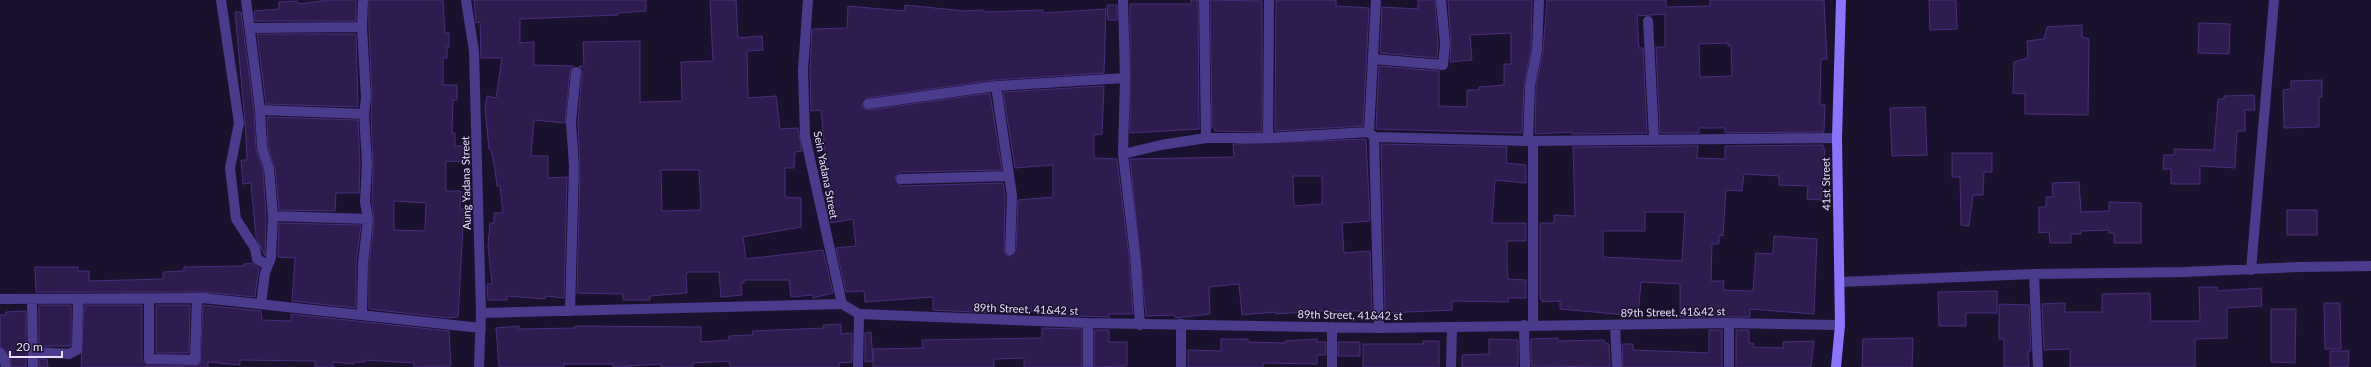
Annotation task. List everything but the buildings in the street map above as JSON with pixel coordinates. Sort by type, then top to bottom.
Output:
[{"type":"main road","name":"41st Street","points":[[1836,367],[1840,325],[1837,138],[1841,0]]},
{"type":"street","points":[[221,0],[239,123],[230,168],[236,219],[255,248],[257,259],[268,265]]},
{"type":"street","points":[[246,0],[260,110],[262,148],[269,170],[273,216],[271,258],[268,265],[261,304]]},
{"type":"street","points":[[362,314],[363,264],[368,219],[365,202],[367,164],[364,114],[366,98],[362,27],[363,0]]},
{"type":"street","name":"Aung Yadana Street","points":[[466,0],[474,51],[481,313],[479,367]]},
{"type":"street","name":"Sein Yadana Street","points":[[808,0],[802,70],[805,136],[842,304]]},
{"type":"street","points":[[1123,0],[1125,78],[1123,154],[1136,255],[1140,324]]},
{"type":"street","points":[[1204,0],[1206,138]]},
{"type":"street","points":[[1268,138],[1270,0]]},
{"type":"street","points":[[1376,0],[1371,134],[1379,328]]},
{"type":"street","points":[[1373,59],[1443,65],[1445,44],[1441,0]]},
{"type":"street","points":[[1525,367],[1528,325],[1531,141],[1530,86],[1537,50],[1539,0]]},
{"type":"street","points":[[2251,270],[2274,0]]},
{"type":"street","points":[[1648,21],[1654,138]]},
{"type":"street","points":[[250,28],[362,27]]},
{"type":"street","points":[[570,311],[574,166],[571,122],[576,72]]},
{"type":"street","points":[[868,104],[996,86],[1125,78]]},
{"type":"street","points":[[996,86],[1012,196],[1010,250]]},
{"type":"street","points":[[260,110],[364,114]]},
{"type":"street","points":[[1123,154],[1161,144],[1206,138],[1268,138],[1371,134],[1531,141],[1654,138],[1837,138]]},
{"type":"street","points":[[901,179],[1008,176]]},
{"type":"street","points":[[273,216],[368,219]]},
{"type":"street","points":[[1840,282],[2034,274],[2371,266]]},
{"type":"street","points":[[2034,274],[2038,367]]},
{"type":"street","points":[[0,299],[78,300],[197,298],[362,314],[481,328]]},
{"type":"street","points":[[149,299],[149,360],[195,364],[197,298]]},
{"type":"street","points":[[32,300],[33,367]]},
{"type":"street","points":[[33,352],[68,354],[77,350],[78,300]]},
{"type":"street","points":[[481,313],[842,304],[859,314],[858,367]]},
{"type":"street","name":"89th Street, 41&42 st","points":[[859,314],[1088,323],[1379,328],[1729,323],[1840,325]]},
{"type":"street","points":[[1088,323],[1088,367]]},
{"type":"street","points":[[1728,367],[1729,323]]},
{"type":"street","points":[[1181,324],[1181,367]]},
{"type":"street","points":[[1615,325],[1617,367]]},
{"type":"street","points":[[1332,327],[1332,367]]},
{"type":"street","points":[[1450,367],[1452,328]]},
{"type":"street","points":[[0,353],[4,358],[6,367]]}]
